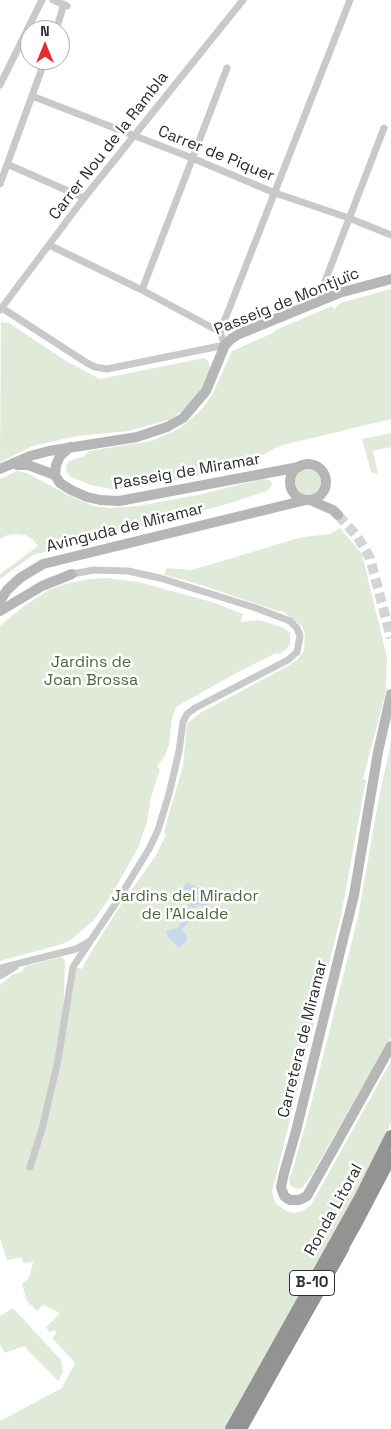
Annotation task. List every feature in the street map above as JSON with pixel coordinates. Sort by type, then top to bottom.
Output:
[{"type":"highway","name":"Ronda Litoral","points":[[231,1429],[360,1198],[391,1136]]},
{"type":"highway","name":"Ronda Litoral","points":[[241,1429],[391,1157]]},
{"type":"street","points":[[0,85],[42,0]]},
{"type":"street","name":"Carrer Nou de la Rambla","points":[[1,309],[84,198],[243,0]]},
{"type":"street","points":[[220,332],[350,0]]},
{"type":"street","points":[[59,20],[62,11],[60,2]]},
{"type":"street","points":[[142,290],[227,68]]},
{"type":"street","points":[[0,184],[41,70]]},
{"type":"street","name":"Carrer de Piquer","points":[[32,96],[192,158],[275,193],[349,218],[391,235]]},
{"type":"street","points":[[319,302],[384,128]]},
{"type":"street","points":[[7,164],[84,198]]},
{"type":"street","points":[[11,465],[44,452],[71,446],[137,437],[167,427],[183,418],[206,391],[225,345],[220,332],[142,290],[49,245]]},
{"type":"street","name":"Passeig de Montjuïc","points":[[1,309],[95,367],[107,369],[225,345],[239,334],[339,293],[391,279]]},
{"type":"street","points":[[55,475],[56,464],[60,456],[71,446]]},
{"type":"street","points":[[44,452],[57,452],[60,456]]},
{"type":"street","points":[[39,468],[37,464],[44,452]]},
{"type":"street","points":[[308,500],[320,496],[325,489],[326,478],[320,468],[310,464],[299,467],[293,474],[291,483],[297,496],[336,512],[325,489]]},
{"type":"street","name":"Passeig de Miramar","points":[[0,469],[11,465],[28,465],[55,475],[60,483],[87,497],[119,501],[299,467]]},
{"type":"street","name":"Passeig de Miramar","points":[[272,472],[282,473],[291,483]]},
{"type":"street","name":"Avinguda de Miramar","points":[[271,508],[284,502],[288,497],[291,483]]},
{"type":"street","name":"Avinguda de Miramar","points":[[0,601],[8,590],[28,572],[43,564],[308,500]]},
{"type":"street","points":[[30,1167],[42,1129],[58,1060],[73,967],[149,849],[158,830],[179,751],[183,722],[187,714],[195,708],[288,660],[297,652],[300,636],[297,628],[290,622],[256,608],[160,578],[128,571],[94,570],[62,575],[57,571],[57,565],[62,559]]},
{"type":"street","points":[[0,611],[42,586],[72,574]]},
{"type":"street","name":"Carretera de Miramar","points":[[391,694],[378,752],[350,913],[284,1173],[281,1187],[284,1196],[290,1200],[299,1200],[307,1196],[391,1046]]},
{"type":"street","points":[[0,968],[76,949],[93,938]]},
{"type":"street","points":[[63,953],[67,956],[73,967]]},
{"type":"street","points":[[0,976],[17,965]]},
{"type":"green space","points":[[391,289],[391,419],[279,446],[259,457],[259,460],[239,465],[239,468],[137,488],[110,489],[91,485],[71,477],[67,473],[66,466],[69,461],[84,456],[89,451],[151,441],[184,425],[202,409],[213,393],[232,351],[332,306],[334,309],[340,303]]},
{"type":"green space","points":[[1,322],[9,323],[66,361],[100,379],[204,358],[208,361],[211,371],[196,398],[171,419],[129,431],[77,436],[33,446],[0,462]]},
{"type":"green space","points":[[391,433],[391,447],[373,451],[378,474],[371,472],[362,439]]},
{"type":"green space","points":[[308,469],[317,473],[321,482],[317,491],[308,495],[299,491],[295,482],[299,473]]},
{"type":"green space","points":[[17,471],[27,473],[72,497],[94,506],[109,508],[138,506],[198,495],[262,479],[270,480],[272,485],[267,491],[227,504],[33,555],[0,579],[0,574],[38,546],[25,535],[8,535],[0,539],[0,479]]},
{"type":"green space","name":"Jardins del Mirador de l'Alcalde","points":[[340,528],[363,558],[387,657],[387,688],[363,779],[366,780],[341,916],[272,1192],[276,1204],[288,1212],[294,1213],[302,1211],[311,1205],[391,1061],[391,1123],[349,1209],[225,1429],[0,1429],[0,1421],[62,1388],[75,1363],[52,1338],[56,1334],[55,1330],[49,1332],[46,1327],[60,1313],[43,1305],[37,1311],[27,1301],[22,1284],[29,1278],[33,1262],[23,1263],[22,1257],[7,1260],[0,1239],[0,985],[12,975],[21,972],[26,966],[61,957],[65,960],[59,1049],[73,967],[82,969],[120,906],[155,857],[166,835],[164,831],[183,766],[187,724],[200,713],[288,666],[298,659],[304,650],[305,635],[302,626],[282,611],[164,575],[167,568],[192,570],[302,537],[330,534]]},
{"type":"green space","name":"Jardins de Joan Brossa","points":[[106,578],[138,582],[212,602],[243,614],[240,622],[260,620],[284,628],[290,633],[290,644],[280,654],[276,653],[176,707],[172,718],[169,744],[165,756],[157,766],[160,770],[151,797],[147,822],[138,848],[111,896],[94,920],[71,940],[62,944],[0,961],[0,626],[24,606],[50,589],[69,583]]},
{"type":"green space","points":[[391,742],[391,1037],[311,1176],[302,1188],[296,1189],[290,1185],[289,1178],[309,1112],[358,917]]},
{"type":"green space","points":[[13,1308],[61,1360],[63,1372],[58,1381],[24,1346],[5,1353],[0,1344],[0,1316]]},
{"type":"water","points":[[187,882],[200,889],[210,900],[210,903],[206,906],[197,905],[195,908],[188,906],[188,900],[183,889]]},
{"type":"water","points":[[190,910],[198,916],[182,930],[187,935],[187,940],[182,946],[178,947],[168,937],[166,932],[178,928],[183,920],[183,916],[189,915]]},
{"type":"tunnel","points":[[338,515],[357,536],[370,558],[391,638]]},
{"type":"railway","points":[[237,1429],[310,1298],[391,1160]]},
{"type":"railway","points":[[288,1353],[347,1249]]}]
